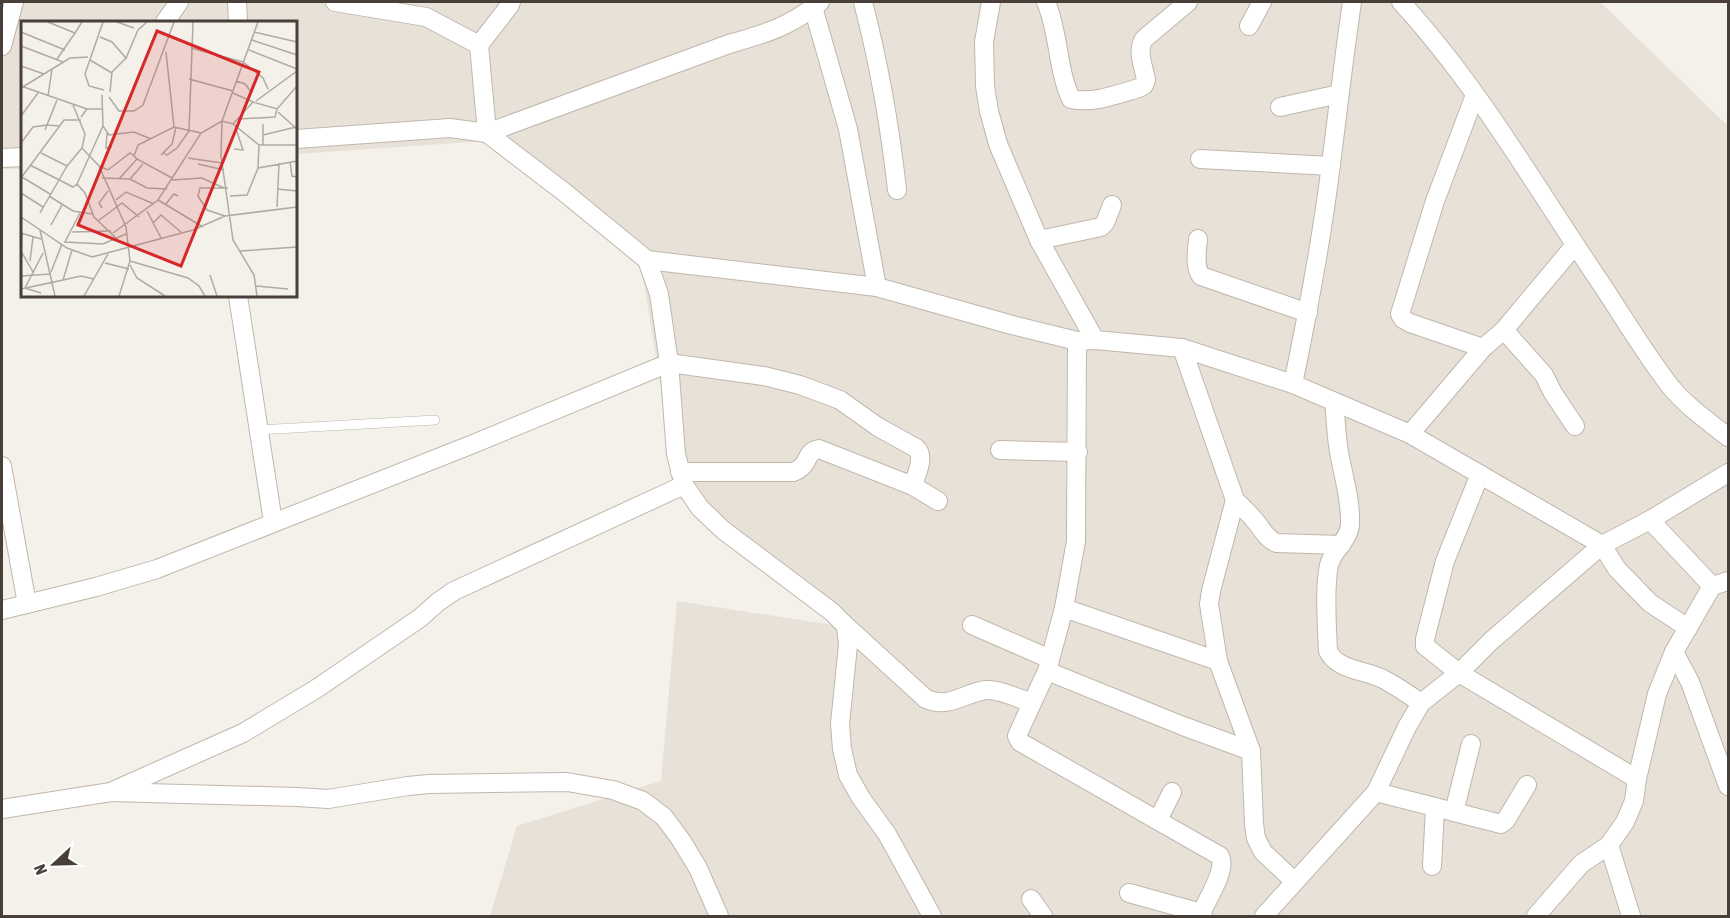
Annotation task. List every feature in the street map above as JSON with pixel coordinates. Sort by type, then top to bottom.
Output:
[{"type":"street","points":[[2,46],[14,2]]},
{"type":"street","points":[[166,21],[179,2]]},
{"type":"street","points":[[237,2],[238,21]]},
{"type":"street","points":[[335,2],[425,9],[479,45]]},
{"type":"street","points":[[863,2],[876,53],[892,138],[897,190]]},
{"type":"street","points":[[991,2],[984,42],[988,111],[998,144],[1039,240],[1086,340],[1078,452],[1076,541],[1064,608],[1049,665],[1017,736],[1020,742],[1220,856],[1223,862],[1202,915],[1129,893]]},
{"type":"street","points":[[1046,2],[1050,10],[1066,89],[1071,99],[1079,100],[1100,99],[1144,85],[1146,80],[1140,50],[1141,44],[1188,2]]},
{"type":"street","points":[[1249,26],[1262,2]]},
{"type":"street","points":[[1293,384],[1308,313],[1331,166],[1352,2]]},
{"type":"street","points":[[1401,2],[1475,94],[1671,387],[1698,414],[1728,437]]},
{"type":"street","points":[[512,3],[479,45],[487,133],[647,260],[659,294],[669,363],[676,454],[682,478],[700,508],[723,530],[832,612],[926,699],[936,704],[944,703],[985,690],[993,690],[1032,703]]},
{"type":"street","points":[[297,139],[450,128],[487,133],[729,44],[762,35],[789,24],[817,4],[848,129],[877,287]]},
{"type":"street","points":[[1280,107],[1339,94]]},
{"type":"street","points":[[1475,94],[1435,201],[1400,314],[1410,323],[1483,348]]},
{"type":"street","points":[[2,158],[21,157]]},
{"type":"street","points":[[1200,159],[1331,166]]},
{"type":"street","points":[[1039,240],[1101,227],[1112,205]]},
{"type":"street","points":[[1198,239],[1197,266],[1201,276],[1308,313]]},
{"type":"street","points":[[1410,434],[1483,348],[1504,330],[1575,245]]},
{"type":"street","points":[[647,260],[877,287],[1012,325],[1086,340],[1182,348],[1293,384],[1410,434],[1602,545],[1617,569],[1650,603],[1688,628]]},
{"type":"street","points":[[238,297],[273,522]]},
{"type":"street","points":[[1504,330],[1544,375],[1575,426]]},
{"type":"street","points":[[1182,348],[1236,500],[1270,540],[1277,543],[1341,545]]},
{"type":"street","points":[[2,610],[96,587],[157,568],[473,444],[669,363],[764,376],[800,385],[840,400],[878,427],[920,452],[921,457],[913,486]]},
{"type":"street","points":[[1334,402],[1350,525],[1347,536],[1332,557],[1329,566],[1328,651],[1331,658],[1338,663],[1380,678],[1400,688],[1421,704]]},
{"type":"street","points":[[111,792],[243,733],[316,689],[420,618],[454,591],[682,478],[793,472],[806,464],[813,450],[819,449],[913,486],[938,501]]},
{"type":"street","points":[[1000,450],[1078,452]]},
{"type":"street","points":[[2,466],[27,604]]},
{"type":"street","points":[[1264,916],[1376,792],[1407,727],[1421,704],[1602,545],[1650,520],[1728,473]]},
{"type":"street","points":[[1480,474],[1445,561],[1425,646],[1459,673],[1637,779]]},
{"type":"street","points":[[1236,500],[1209,604],[1218,660],[1251,751],[1256,838],[1263,852],[1294,881]]},
{"type":"street","points":[[1536,916],[1581,864],[1609,845],[1625,822],[1634,801],[1657,694],[1674,652],[1688,628],[1720,584],[1650,520]]},
{"type":"street","points":[[1064,608],[1218,660]]},
{"type":"street","points":[[972,625],[1049,665],[1183,726],[1251,751]]},
{"type":"street","points":[[846,626],[848,645],[840,724],[842,749],[848,775],[861,798],[887,834],[932,916]]},
{"type":"street","points":[[1674,652],[1690,682],[1728,786]]},
{"type":"street","points":[[1454,812],[1471,744]]},
{"type":"street","points":[[2,809],[111,792],[328,799],[408,786],[567,782],[613,790],[642,801],[664,817],[698,868],[720,916]]},
{"type":"street","points":[[1376,792],[1501,824],[1506,820],[1527,785]]},
{"type":"street","points":[[1158,820],[1172,792]]},
{"type":"street","points":[[1432,866],[1435,807]]},
{"type":"street","points":[[1609,845],[1631,916]]},
{"type":"street","points":[[1031,899],[1043,916]]},
{"type":"lane","points":[[258,430],[435,420]]},
{"type":"shaded area","points":[[2,2],[1600,2],[1728,126],[1728,916],[490,916],[517,826],[661,781],[677,601],[839,626],[677,489],[640,258],[487,141],[297,154],[297,21],[21,21],[21,169],[2,169]]}]
